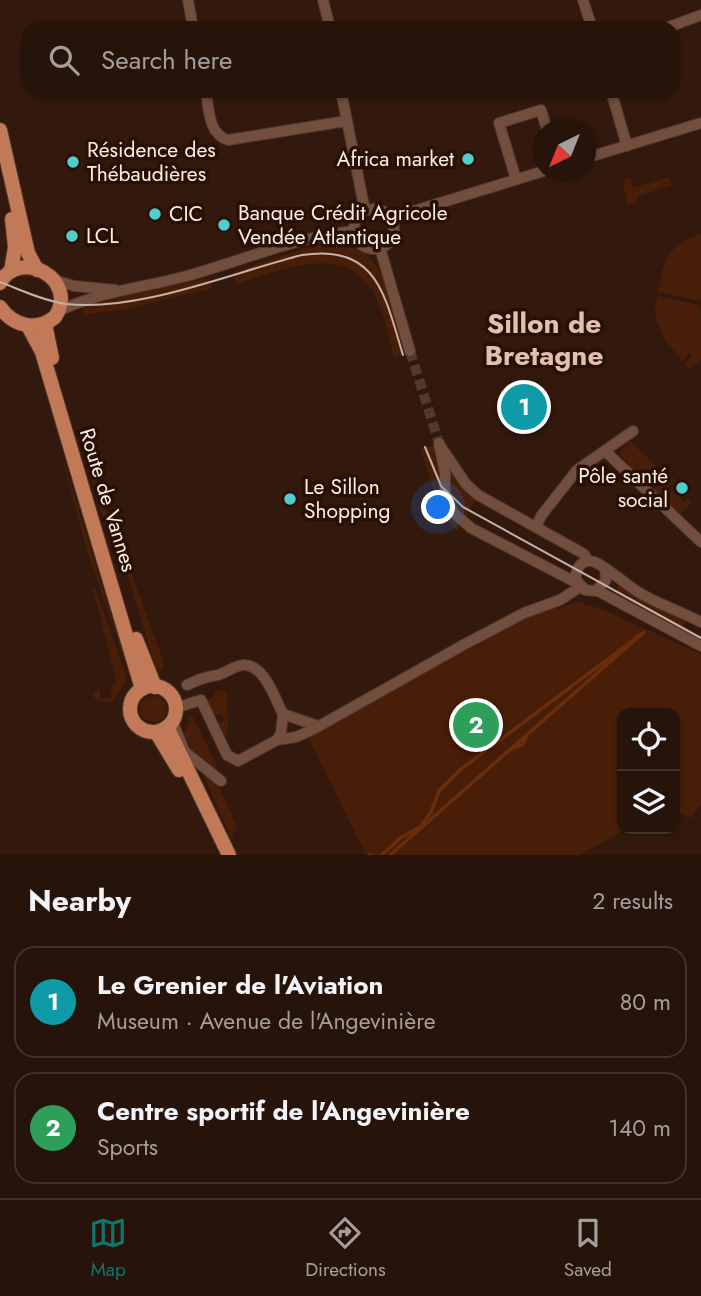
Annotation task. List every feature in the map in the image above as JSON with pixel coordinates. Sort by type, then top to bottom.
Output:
[{"type":"main road","points":[[0,130],[28,253],[37,270]]},
{"type":"main road","points":[[0,159],[15,239],[15,254],[4,275]]},
{"type":"main road","points":[[0,307],[11,318],[28,326],[45,324],[59,311],[62,294],[54,280],[37,270],[23,267],[4,275]]},
{"type":"main road","name":"Route de Vannes","points":[[45,324],[48,345],[136,637],[148,688]]},
{"type":"main road","name":"Route de Vannes","points":[[28,326],[42,352],[148,688]]},
{"type":"main road","points":[[168,722],[148,732],[140,728],[131,716],[132,700],[148,688],[169,694],[168,722],[183,777],[219,855]]},
{"type":"main road","points":[[168,722],[229,855]]},
{"type":"street","points":[[188,0],[192,21]]},
{"type":"street","points":[[323,0],[328,21]]},
{"type":"street","points":[[583,0],[590,21]]},
{"type":"street","points":[[680,23],[701,15]]},
{"type":"street","points":[[207,98],[213,128],[218,135],[229,140],[346,121]]},
{"type":"street","points":[[342,98],[365,211]]},
{"type":"street","points":[[613,98],[627,146]]},
{"type":"street","points":[[516,180],[499,122],[541,110],[544,119]]},
{"type":"street","points":[[596,155],[701,123]]},
{"type":"street","points":[[393,221],[404,214],[533,175]]},
{"type":"street","points":[[379,209],[387,213],[393,221],[393,236],[389,243],[380,248],[361,245],[354,231],[357,217],[365,211],[379,209]]},
{"type":"street","points":[[59,311],[82,300],[118,290],[181,277],[318,236],[354,231]]},
{"type":"street","points":[[380,248],[410,351]]},
{"type":"street","points":[[54,280],[74,286],[118,290]]},
{"type":"street","points":[[536,527],[541,516],[577,470],[633,431]]},
{"type":"street","points":[[588,561],[584,554],[478,495],[467,484],[439,443],[445,496],[454,513],[471,528],[588,592],[598,591],[622,602],[701,646]]},
{"type":"street","points":[[605,451],[701,542]]},
{"type":"street","points":[[578,585],[577,570],[581,564],[588,561],[598,562],[605,570],[631,587],[701,622]]},
{"type":"street","points":[[598,591],[606,580],[605,570]]},
{"type":"street","points":[[221,781],[185,752],[168,722],[201,699],[227,755],[237,761],[277,740],[296,737],[318,726],[524,612],[560,600],[578,585]]},
{"type":"street","points":[[187,685],[203,677],[218,675],[244,665],[258,670],[283,714],[281,733],[277,740]]},
{"type":"street","points":[[283,714],[318,726]]},
{"type":"shaded area","points":[[630,177],[633,188],[669,177],[672,185],[638,196],[636,204],[627,204],[623,180]]},
{"type":"shaded area","points":[[701,234],[701,301],[658,292],[662,271],[669,255],[681,243]]},
{"type":"shaded area","points":[[334,243],[357,250],[373,262],[392,300],[407,354],[394,357],[376,297],[359,275],[344,267],[326,263],[308,264],[236,284],[233,272],[306,248]]},
{"type":"shaded area","points":[[209,278],[212,288],[127,309],[84,314],[82,306]]},
{"type":"shaded area","points":[[658,296],[699,305],[701,360],[690,369],[685,364],[692,356],[689,353],[683,361],[657,323],[655,314]]},
{"type":"shaded area","points":[[630,441],[660,470],[646,485],[626,467],[629,464],[620,456],[620,452]]},
{"type":"shaded area","points":[[58,443],[115,629],[122,641],[127,666],[89,557]]},
{"type":"shaded area","points":[[434,445],[440,465],[445,505],[461,525],[457,532],[439,509],[421,449]]},
{"type":"shaded area","points":[[89,454],[119,556],[115,558],[84,455]]},
{"type":"shaded area","points":[[447,462],[476,498],[464,519],[450,498]]},
{"type":"shaded area","points":[[668,473],[675,480],[668,487],[684,502],[688,498],[692,501],[678,516],[651,491]]},
{"type":"shaded area","points":[[127,561],[163,661],[163,670],[156,669],[124,562]]},
{"type":"shaded area","points":[[619,585],[687,622],[680,629],[614,593]]},
{"type":"shaded area","points":[[93,588],[127,678],[113,702],[97,701],[92,694],[99,688],[101,699],[112,697],[110,686],[117,684]]},
{"type":"shaded area","points":[[578,602],[601,609],[701,654],[701,805],[691,818],[680,813],[680,708],[617,708],[618,834],[579,855],[366,855],[308,737],[529,616]]},
{"type":"shaded area","points":[[216,691],[227,691],[228,733],[225,737],[218,724],[225,720],[221,714],[215,717],[207,701]]},
{"type":"shaded area","points":[[153,696],[162,700],[166,709],[162,718],[153,722],[144,718],[140,709],[144,700]]},
{"type":"shaded area","points":[[190,717],[193,717],[218,768],[215,770],[192,749],[184,734]]},
{"type":"shaded area","points":[[201,770],[215,783],[228,804],[238,830],[232,833],[235,845]]},
{"type":"waterway","points":[[382,855],[400,838],[420,827],[431,812],[439,791],[460,770],[644,632],[390,855]]},
{"type":"waterway","points":[[513,748],[522,745],[526,738]]},
{"type":"tunnel","points":[[410,351],[439,443]]},
{"type":"tram line","points":[[0,282],[58,303],[94,305],[154,297],[302,255],[327,253],[347,257],[363,266],[374,279],[390,313],[403,355]]},
{"type":"tram line","points":[[425,447],[441,486],[463,507],[701,638]]},
{"type":"place","name":"Africa market","points":[[468,159]]},
{"type":"place","name":"Résidence des Thébaudières","points":[[73,162]]},
{"type":"place","name":"CIC","points":[[155,214]]},
{"type":"place","name":"Banque Crédit Agricole Vendée Atlantique","points":[[224,225]]},
{"type":"place","name":"LCL","points":[[72,236]]},
{"type":"place","name":"Le Grenier de l'Aviation","points":[[524,407]]},
{"type":"place","name":"Pôle santé social","points":[[682,488]]},
{"type":"place","name":"Le Sillon Shopping","points":[[290,499]]},
{"type":"place","name":"Centre sportif de l'Angevinière","points":[[476,725]]},
{"type":"district","name":"Sillon de Bretagne","points":[[544,339]]}]
